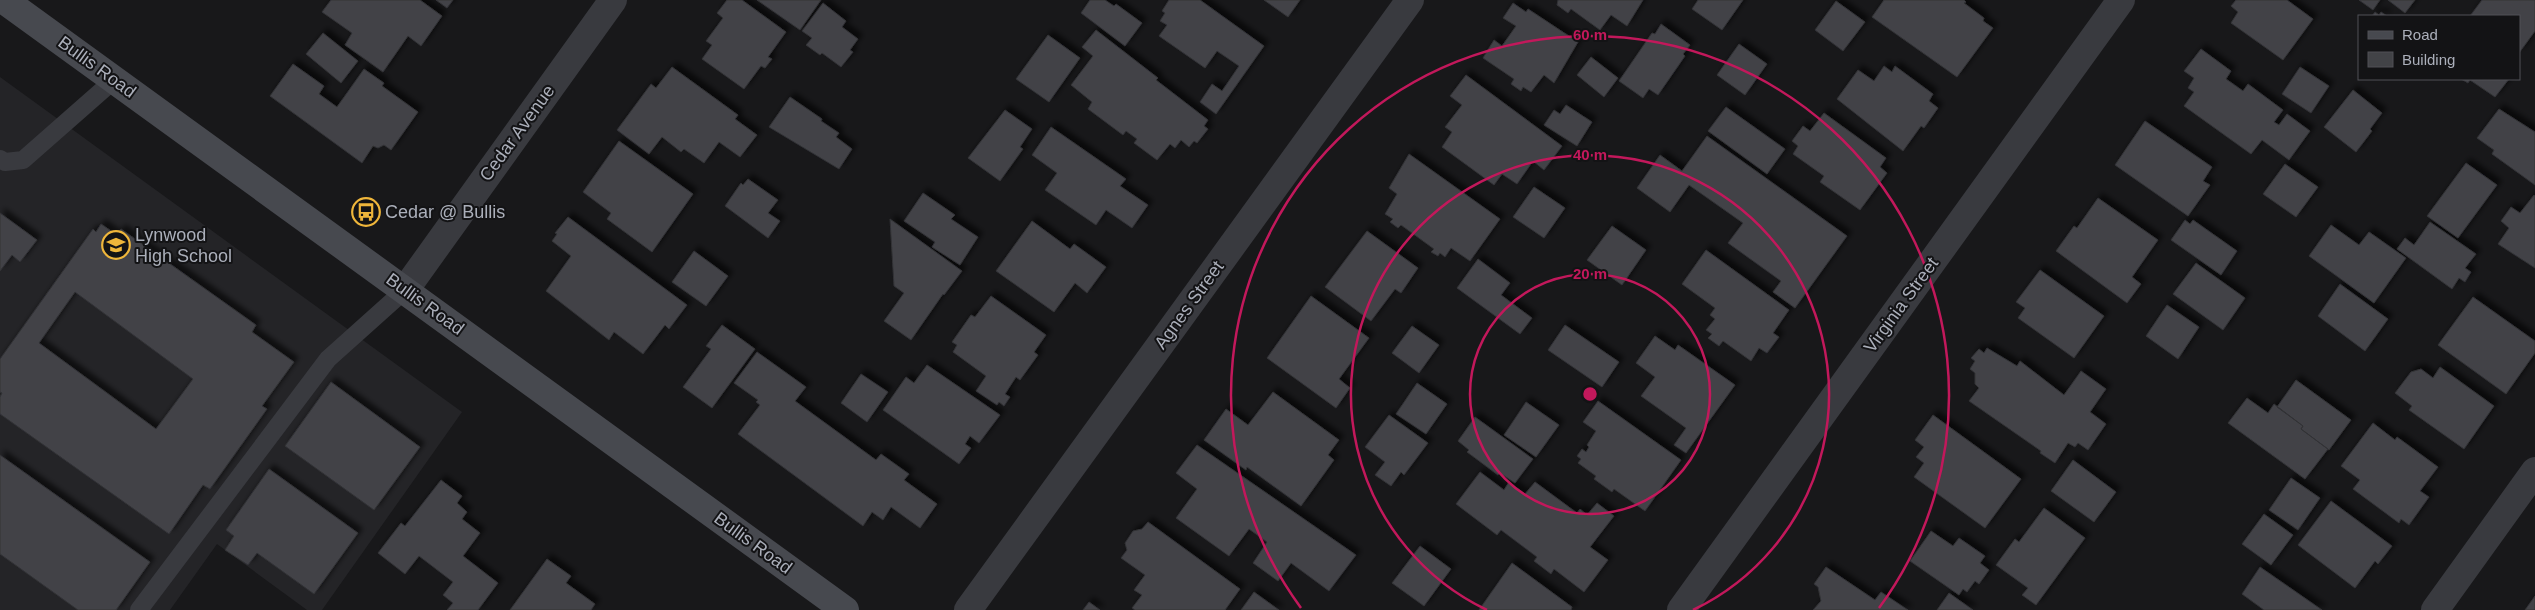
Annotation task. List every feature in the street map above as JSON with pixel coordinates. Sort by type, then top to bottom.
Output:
[{"type":"street","name":"Bullis Road","points":[[4,0],[845,610]]},
{"type":"street","name":"Cedar Avenue","points":[[405,290],[613,0]]},
{"type":"street","name":"Agnes Street","points":[[968,610],[1410,0]]},
{"type":"street","name":"Virginia Street","points":[[1681,610],[2121,0]]},
{"type":"street","points":[[2435,610],[2535,472]]},
{"type":"lane","points":[[0,159],[5,162],[23,160],[114,80]]},
{"type":"lane","points":[[139,610],[328,359],[405,290]]},
{"type":"shaded area","name":"Lynwood High School","points":[[0,77],[462,412],[322,610],[307,610],[217,544],[170,610],[0,610]]},
{"type":"building","points":[[331,0],[420,0],[442,16],[421,46],[408,36],[383,72],[345,45],[352,33],[322,12]]},
{"type":"building","points":[[436,0],[453,0],[447,8]]},
{"type":"building","points":[[727,0],[742,0],[786,32],[768,57],[772,59],[765,68],[761,66],[744,89],[702,59],[712,45],[706,41],[723,18],[717,13]]},
{"type":"building","points":[[757,0],[821,0],[800,30]]},
{"type":"building","points":[[1090,0],[1105,0],[1114,6],[1116,4],[1142,23],[1125,46],[1081,13]]},
{"type":"building","points":[[1169,0],[1200,0],[1264,46],[1216,114],[1200,102],[1212,84],[1222,91],[1239,66],[1217,51],[1205,68],[1159,36],[1167,25],[1160,21],[1165,13],[1162,11]]},
{"type":"building","points":[[1264,0],[1300,0],[1288,17]]},
{"type":"building","points":[[1558,0],[1643,0],[1627,26],[1611,15],[1600,30],[1571,9],[1568,13],[1557,5]]},
{"type":"building","points":[[1698,0],[1743,0],[1722,30],[1692,9]]},
{"type":"building","points":[[1884,0],[1964,0],[1966,2],[1964,3],[1984,18],[1983,21],[1993,28],[1957,77],[1872,17]]},
{"type":"building","points":[[2236,0],[2287,0],[2313,19],[2283,60],[2231,23],[2238,12],[2231,6]]},
{"type":"building","points":[[2359,0],[2380,0],[2373,10]]},
{"type":"building","points":[[2388,0],[2415,0],[2405,13]]},
{"type":"building","points":[[2482,0],[2535,0],[2535,31],[2520,52],[2520,15],[2471,15]]},
{"type":"building","points":[[1836,1],[1865,22],[1843,51],[1815,30]]},
{"type":"building","points":[[823,3],[846,21],[842,27],[858,39],[850,50],[853,52],[841,67],[822,53],[820,55],[806,45],[812,38],[802,31]]},
{"type":"building","points":[[1513,3],[1526,12],[1528,9],[1578,42],[1554,83],[1544,75],[1531,92],[1523,87],[1521,91],[1511,84],[1514,79],[1483,58],[1494,40],[1502,46],[1516,26],[1503,18]]},
{"type":"building","points":[[1661,24],[1690,45],[1683,54],[1685,56],[1658,95],[1649,89],[1643,98],[1619,81],[1652,33],[1655,34]]},
{"type":"building","points":[[1096,30],[1208,120],[1204,126],[1208,129],[1197,143],[1194,141],[1189,147],[1181,140],[1175,148],[1170,144],[1157,160],[1134,143],[1137,139],[1126,131],[1123,135],[1088,109],[1092,102],[1071,85],[1093,56],[1082,47]]},
{"type":"building","points":[[323,33],[358,61],[341,83],[306,54]]},
{"type":"building","points":[[1048,35],[1080,58],[1049,102],[1016,79]]},
{"type":"building","points":[[1739,44],[1767,64],[1745,95],[1717,75]]},
{"type":"building","points":[[2201,49],[2231,71],[2226,79],[2243,91],[2248,84],[2283,110],[2274,122],[2279,125],[2287,114],[2310,131],[2289,160],[2262,140],[2251,154],[2184,106],[2194,92],[2188,88],[2194,78],[2184,71]]},
{"type":"building","points":[[1591,57],[1618,78],[1604,97],[1577,75]]},
{"type":"building","points":[[293,64],[324,86],[319,94],[337,107],[364,69],[384,83],[382,86],[418,112],[391,150],[384,145],[378,148],[373,146],[362,163],[270,96]]},
{"type":"building","points":[[1884,66],[1892,72],[1895,66],[1933,94],[1929,101],[1938,108],[1924,128],[1921,126],[1903,151],[1837,99],[1858,70],[1874,81]]},
{"type":"building","points":[[672,67],[738,115],[735,119],[757,135],[740,157],[719,142],[704,163],[684,149],[681,152],[662,137],[649,154],[617,130],[651,84],[656,88]]},
{"type":"building","points":[[2300,67],[2329,86],[2311,113],[2282,94]]},
{"type":"building","points":[[1466,75],[1562,146],[1544,170],[1533,161],[1517,184],[1502,174],[1494,185],[1442,147],[1452,132],[1445,127],[1462,105],[1450,96]]},
{"type":"building","points":[[2470,80],[2508,80],[2495,97]]},
{"type":"building","points":[[2353,90],[2382,113],[2370,129],[2372,131],[2356,152],[2324,127]]},
{"type":"building","points":[[790,97],[839,133],[836,137],[852,149],[839,169],[769,127]]},
{"type":"building","points":[[1566,105],[1592,122],[1577,146],[1544,125],[1554,110],[1560,114]]},
{"type":"building","points":[[1726,107],[1785,149],[1767,174],[1708,131]]},
{"type":"building","points":[[2499,109],[2535,132],[2535,185],[2492,154],[2494,150],[2477,138]]},
{"type":"building","points":[[1005,110],[1032,129],[1020,147],[1023,149],[1000,181],[968,158]]},
{"type":"building","points":[[1824,113],[1886,158],[1880,167],[1887,173],[1860,210],[1820,182],[1824,176],[1793,154],[1798,146],[1792,141],[1803,126],[1810,131]]},
{"type":"building","points":[[2145,121],[2212,167],[2203,181],[2210,185],[2188,216],[2115,165]]},
{"type":"building","points":[[1051,127],[1126,179],[1120,186],[1148,205],[1132,228],[1106,210],[1096,225],[1045,190],[1057,173],[1032,155]]},
{"type":"building","points":[[1707,136],[1847,236],[1795,308],[1773,292],[1781,281],[1728,243],[1743,223],[1689,185],[1670,212],[1637,188],[1660,155],[1682,171]]},
{"type":"building","points":[[619,141],[693,194],[652,252],[607,219],[611,213],[583,192]]},
{"type":"building","points":[[1409,154],[1500,219],[1470,261],[1451,248],[1445,257],[1440,253],[1438,256],[1431,252],[1434,249],[1401,225],[1398,228],[1390,222],[1393,219],[1385,214],[1397,194],[1389,188]]},
{"type":"building","points":[[2466,163],[2497,185],[2458,238],[2427,216]]},
{"type":"building","points":[[2285,164],[2318,187],[2296,217],[2263,194]]},
{"type":"building","points":[[748,179],[778,200],[768,213],[780,221],[768,238],[725,206],[741,183],[743,185]]},
{"type":"building","points":[[1534,187],[1565,208],[1544,238],[1513,217]]},
{"type":"building","points":[[923,193],[955,215],[951,219],[978,237],[960,265],[932,247],[935,242],[904,221]]},
{"type":"building","points":[[2534,195],[2535,268],[2498,244],[2509,228],[2501,221],[2511,207],[2520,213]]},
{"type":"building","points":[[2098,198],[2158,240],[2132,277],[2141,284],[2127,303],[2056,251],[2074,226],[2077,228]]},
{"type":"building","points":[[0,213],[37,240],[20,262],[12,255],[0,271]]},
{"type":"building","points":[[568,217],[687,305],[669,329],[665,325],[643,354],[614,332],[609,340],[546,291],[571,256],[552,241],[557,234],[555,233]]},
{"type":"building","points":[[890,219],[962,271],[943,294],[911,340],[884,321],[904,293],[894,286]]},
{"type":"building","points":[[2185,220],[2190,224],[2193,220],[2237,251],[2221,275],[2171,240]]},
{"type":"building","points":[[1032,221],[1070,249],[1074,244],[1106,267],[1087,293],[1075,283],[1054,312],[996,271]]},
{"type":"building","points":[[2430,222],[2476,254],[2465,268],[2471,272],[2465,282],[2459,278],[2452,289],[2397,249],[2405,238],[2414,245]]},
{"type":"building","points":[[101,224],[117,235],[121,229],[256,325],[252,332],[294,362],[262,406],[267,409],[210,489],[203,485],[169,534],[0,414],[0,397],[2,393],[0,392],[0,359],[93,229],[96,232]],"holes":[[[75,292],[193,379],[156,429],[39,343]]]},
{"type":"building","points":[[2331,225],[2359,245],[2369,232],[2406,258],[2374,303],[2309,256]]},
{"type":"building","points":[[1612,226],[1646,250],[1622,285],[1587,260]]},
{"type":"building","points":[[1367,231],[1418,268],[1401,293],[1395,289],[1371,321],[1325,287]]},
{"type":"building","points":[[1706,250],[1789,310],[1773,333],[1779,337],[1767,353],[1759,348],[1751,361],[1723,341],[1719,346],[1708,338],[1712,334],[1706,330],[1715,319],[1710,315],[1715,308],[1682,284]]},
{"type":"building","points":[[694,251],[728,276],[706,306],[672,282]]},
{"type":"building","points":[[1478,259],[1510,283],[1501,295],[1532,318],[1520,334],[1457,288]]},
{"type":"building","points":[[2196,263],[2245,298],[2223,330],[2173,294]]},
{"type":"building","points":[[2040,270],[2104,316],[2074,358],[2018,318],[2025,308],[2016,302]]},
{"type":"building","points":[[2340,284],[2388,319],[2365,351],[2318,316]]},
{"type":"building","points":[[991,296],[1046,335],[1034,352],[1038,355],[1020,380],[1016,377],[1005,394],[1010,397],[1004,406],[999,402],[997,405],[976,391],[986,376],[953,352],[957,345],[952,342],[971,315],[975,317]]},
{"type":"building","points":[[1311,296],[1369,338],[1339,379],[1350,388],[1336,408],[1267,358]]},
{"type":"building","points":[[2473,297],[2535,341],[2535,353],[2506,394],[2438,345]]},
{"type":"building","points":[[2167,305],[2199,327],[2178,359],[2146,336]]},
{"type":"building","points":[[722,325],[755,349],[712,408],[683,387],[711,349],[706,346]]},
{"type":"building","points":[[1565,325],[1619,362],[1602,387],[1548,350]]},
{"type":"building","points":[[1412,326],[1439,345],[1419,373],[1392,353]]},
{"type":"building","points":[[1655,336],[1675,350],[1678,345],[1735,385],[1686,453],[1674,445],[1686,428],[1641,396],[1655,377],[1636,363]]},
{"type":"building","points":[[1987,348],[2017,366],[2020,361],[2064,395],[2081,371],[2106,389],[2090,412],[2106,424],[2088,450],[2078,443],[2075,447],[2068,443],[2055,463],[2040,453],[2041,451],[1969,401],[1979,388],[1975,384],[1975,373],[1970,369],[1975,361],[1971,358],[1979,349],[1984,353]]},
{"type":"building","points":[[757,352],[806,387],[795,401],[876,460],[881,454],[909,474],[904,480],[937,504],[920,528],[891,507],[883,520],[872,512],[863,526],[738,434],[760,405],[756,402],[758,400],[734,383]]},
{"type":"building","points":[[927,365],[1000,415],[979,443],[970,436],[965,444],[971,448],[959,464],[883,410],[906,377],[914,383]]},
{"type":"building","points":[[2440,367],[2494,406],[2464,449],[2409,410],[2412,406],[2395,393],[2411,372],[2421,369],[2433,378]]},
{"type":"building","points":[[861,374],[888,392],[867,422],[841,403]]},
{"type":"building","points":[[2296,380],[2351,420],[2329,450],[2301,429],[2303,426],[2277,407]]},
{"type":"building","points":[[331,382],[420,447],[374,510],[285,446]]},
{"type":"building","points":[[1417,383],[1447,404],[1426,434],[1396,414]]},
{"type":"building","points":[[1273,392],[1339,440],[1328,455],[1334,460],[1301,506],[1247,467],[1246,470],[1204,440],[1226,409],[1248,425]]},
{"type":"building","points":[[2247,398],[2268,413],[2274,404],[2303,426],[2301,429],[2328,449],[2305,479],[2228,423]]},
{"type":"building","points":[[1598,401],[1681,460],[1645,511],[1614,489],[1612,492],[1594,479],[1596,476],[1578,463],[1581,459],[1577,456],[1582,449],[1586,452],[1589,447],[1587,445],[1596,431],[1583,422]]},
{"type":"building","points":[[1526,402],[1559,425],[1536,457],[1504,435]]},
{"type":"building","points":[[1389,415],[1428,443],[1404,475],[1401,472],[1391,486],[1375,475],[1385,462],[1365,447]]},
{"type":"building","points":[[1933,415],[2021,479],[1985,528],[1914,477],[1924,463],[1916,457],[1924,447],[1915,440]]},
{"type":"building","points":[[1475,417],[1533,459],[1515,483],[1500,473],[1498,475],[1467,452],[1469,450],[1458,441]]},
{"type":"building","points":[[2373,423],[2395,440],[2397,437],[2438,467],[2420,491],[2429,497],[2409,525],[2401,519],[2399,523],[2353,489],[2360,480],[2341,466]]},
{"type":"building","points":[[1197,445],[1356,555],[1329,591],[1291,563],[1278,581],[1253,563],[1267,542],[1249,529],[1229,556],[1176,518],[1197,489],[1176,473]]},
{"type":"building","points":[[0,455],[150,562],[116,610],[78,610],[0,554]]},
{"type":"building","points":[[2073,460],[2116,492],[2094,522],[2051,491]]},
{"type":"building","points":[[269,469],[358,533],[314,594],[257,553],[248,565],[225,550],[234,536],[226,530]]},
{"type":"building","points":[[1480,472],[1504,490],[1509,482],[1525,494],[1535,482],[1577,513],[1580,509],[1587,515],[1597,503],[1614,516],[1590,547],[1608,560],[1584,592],[1554,569],[1551,574],[1534,561],[1537,557],[1501,530],[1497,535],[1456,504]]},
{"type":"building","points":[[2291,478],[2320,498],[2298,530],[2269,510]]},
{"type":"building","points":[[441,480],[462,496],[457,503],[467,512],[462,519],[480,533],[463,556],[498,583],[478,610],[447,610],[453,603],[443,595],[453,582],[419,556],[405,574],[378,553],[401,523],[405,526]]},
{"type":"building","points":[[2331,501],[2392,546],[2378,564],[2375,561],[2355,588],[2298,545]]},
{"type":"building","points":[[2044,508],[2085,538],[2036,605],[2022,595],[2028,588],[1996,565],[2015,539],[2019,542]]},
{"type":"building","points":[[2264,514],[2293,535],[2271,565],[2242,544]]},
{"type":"building","points":[[1148,522],[1240,589],[1225,610],[1135,610],[1132,608],[1142,595],[1134,590],[1145,575],[1121,558],[1127,550],[1125,543],[1133,531],[1142,529]]},
{"type":"building","points":[[1931,531],[1953,546],[1959,538],[1985,556],[1980,563],[1989,570],[1979,584],[1975,581],[1967,592],[1963,589],[1959,595],[1910,561]]},
{"type":"building","points":[[1420,546],[1451,569],[1424,606],[1392,583]]},
{"type":"building","points":[[547,559],[571,576],[566,583],[595,604],[591,610],[510,610]]},
{"type":"building","points":[[1512,563],[1572,607],[1571,610],[1479,610]]},
{"type":"building","points":[[1826,567],[1875,600],[1881,592],[1908,610],[1813,610],[1821,601],[1818,587],[1814,584]]},
{"type":"building","points":[[2260,567],[2322,610],[2264,610],[2242,594]]},
{"type":"building","points":[[1254,592],[1279,610],[1241,610]]},
{"type":"building","points":[[1949,593],[1973,610],[1937,610]]},
{"type":"building","points":[[2535,596],[2535,610],[2525,610]]},
{"type":"building","points":[[1089,602],[1100,610],[1083,610]]},
{"type":"place","name":"Cedar @ Bullis","points":[[366,212]]},
{"type":"place","name":"Lynwood High School","points":[[116,245]]}]
